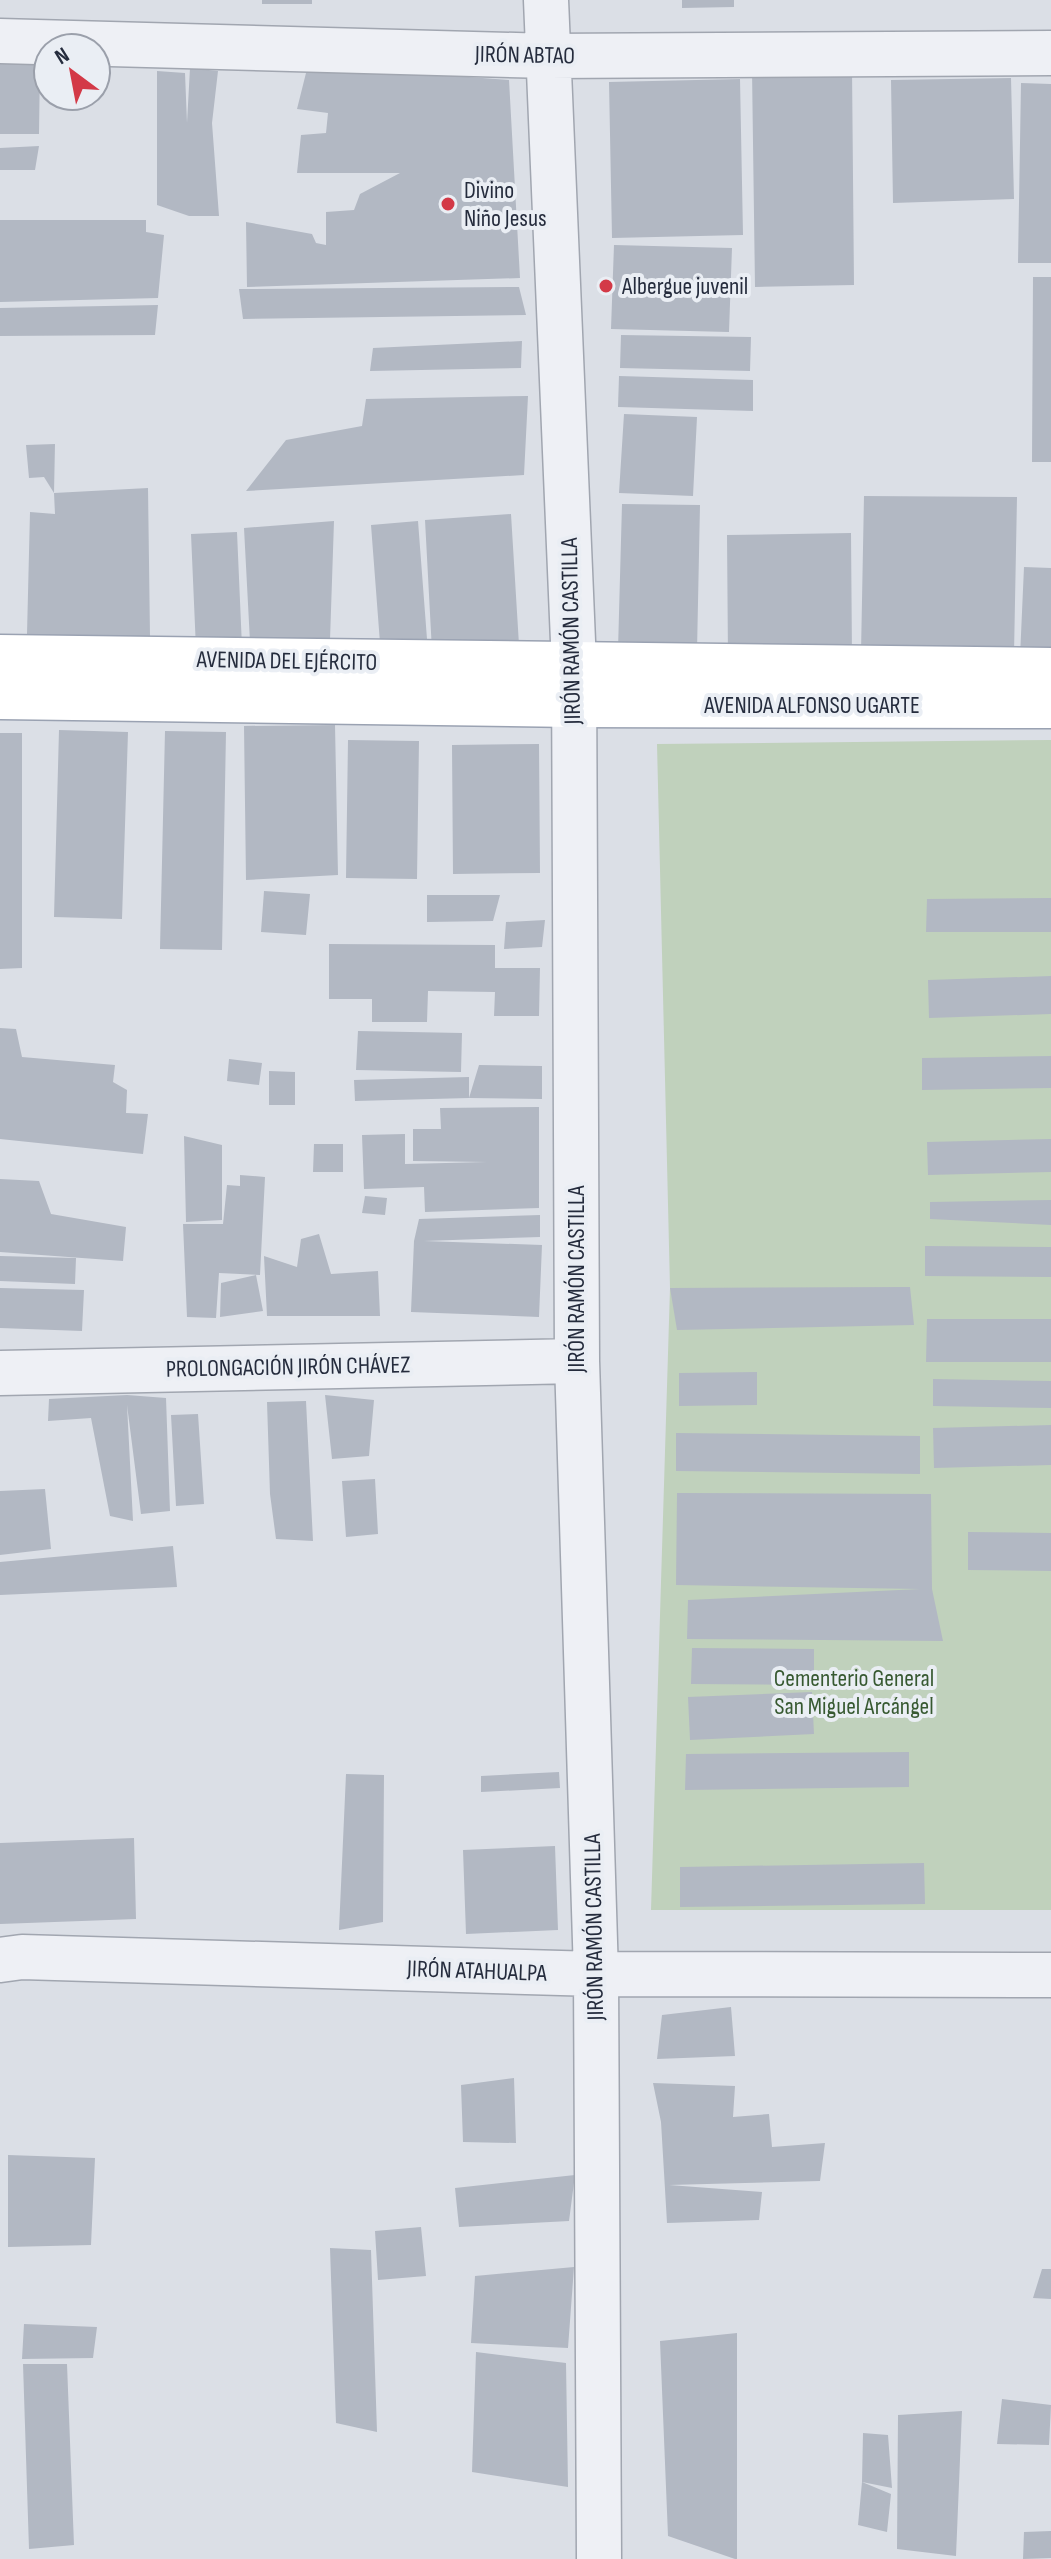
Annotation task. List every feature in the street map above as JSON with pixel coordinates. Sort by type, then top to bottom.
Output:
[{"type":"main road","name":"AVENIDA DEL EJÉRCITO","points":[[0,657],[574,685]]},
{"type":"main road","name":"AVENIDA ALFONSO UGARTE","points":[[574,685],[1051,670]]},
{"type":"main road","name":"AVENIDA DEL EJÉRCITO","points":[[0,697],[574,685]]},
{"type":"main road","name":"AVENIDA ALFONSO UGARTE","points":[[574,685],[1051,706]]},
{"type":"street","name":"JIRÓN RAMÓN CASTILLA","points":[[546,0],[574,685],[577,1361],[596,1974],[599,2559]]},
{"type":"street","name":"JIRÓN ABTAO","points":[[0,41],[549,56],[1051,53]]},
{"type":"street","name":"PROLONGACIÓN JIRÓN CHÁVEZ","points":[[0,1373],[577,1361]]},
{"type":"street","name":"JIRÓN ATAHUALPA","points":[[0,1960],[22,1957],[596,1974],[1051,1975]]},
{"type":"green space","name":"Cementerio General San Miguel Arcángel","points":[[1051,740],[1051,1910],[651,1910],[670,1288],[657,744]]},
{"type":"building","points":[[262,0],[312,0],[312,4],[262,4]]},
{"type":"building","points":[[682,0],[734,0],[734,7],[682,8]]},
{"type":"building","points":[[0,60],[32,61],[32,112],[39,112],[39,134],[0,134]]},
{"type":"building","points":[[308,65],[509,80],[520,278],[247,287],[246,222],[312,234],[316,243],[326,245],[326,212],[354,210],[360,194],[400,173],[297,173],[301,135],[326,133],[328,113],[297,109]]},
{"type":"building","points":[[190,68],[218,71],[212,123],[219,216],[189,216],[157,205],[157,71],[185,73],[187,123]]},
{"type":"building","points":[[852,68],[854,285],[755,287],[752,70]]},
{"type":"building","points":[[1011,78],[1014,199],[893,203],[891,80]]},
{"type":"building","points":[[740,79],[743,235],[612,238],[609,82]]},
{"type":"building","points":[[1021,83],[1051,84],[1051,263],[1018,263]]},
{"type":"building","points":[[39,146],[35,170],[0,170],[0,148]]},
{"type":"building","points":[[0,220],[146,220],[146,232],[164,235],[158,298],[0,302]]},
{"type":"building","points":[[614,245],[732,248],[729,332],[611,329]]},
{"type":"building","points":[[1033,277],[1051,277],[1051,462],[1032,462]]},
{"type":"building","points":[[519,287],[526,315],[243,319],[239,289]]},
{"type":"building","points":[[158,305],[155,335],[0,336],[0,308]]},
{"type":"building","points":[[621,335],[751,337],[750,371],[620,368]]},
{"type":"building","points":[[522,341],[521,368],[370,371],[373,348]]},
{"type":"building","points":[[619,376],[753,380],[753,411],[618,407]]},
{"type":"building","points":[[528,396],[524,475],[246,491],[286,440],[362,426],[366,399]]},
{"type":"building","points":[[624,414],[697,417],[693,496],[619,493]]},
{"type":"building","points":[[55,444],[54,493],[44,477],[29,478],[26,445]]},
{"type":"building","points":[[148,488],[150,636],[58,638],[27,634],[30,512],[55,514],[54,493]]},
{"type":"building","points":[[864,496],[1017,497],[1014,654],[861,653]]},
{"type":"building","points":[[622,504],[700,505],[697,651],[618,650]]},
{"type":"building","points":[[511,514],[519,645],[432,651],[425,520]]},
{"type":"building","points":[[334,521],[330,640],[250,642],[244,528]]},
{"type":"building","points":[[418,521],[427,639],[380,643],[371,525]]},
{"type":"building","points":[[237,532],[242,647],[196,649],[191,534]]},
{"type":"building","points":[[851,533],[852,657],[728,659],[727,535]]},
{"type":"building","points":[[1024,567],[1051,568],[1051,659],[1020,657]]},
{"type":"building","points":[[335,725],[338,875],[246,880],[244,726]]},
{"type":"building","points":[[59,730],[128,732],[122,919],[54,917]]},
{"type":"building","points":[[165,731],[226,732],[222,950],[160,949]]},
{"type":"building","points":[[0,733],[22,733],[22,968],[0,969]]},
{"type":"building","points":[[348,740],[419,741],[417,879],[346,878]]},
{"type":"building","points":[[539,744],[540,873],[453,874],[452,745]]},
{"type":"building","points":[[264,891],[310,894],[306,935],[261,932]]},
{"type":"building","points":[[427,895],[500,895],[493,921],[427,922]]},
{"type":"building","points":[[1051,898],[1051,932],[926,932],[927,899]]},
{"type":"building","points":[[545,920],[542,947],[504,949],[506,922]]},
{"type":"building","points":[[329,944],[495,945],[495,968],[540,968],[539,1016],[494,1016],[495,992],[428,991],[427,1022],[372,1022],[372,999],[329,999]]},
{"type":"building","points":[[1051,976],[1051,1014],[929,1018],[928,980]]},
{"type":"building","points":[[0,1028],[16,1029],[22,1057],[115,1065],[113,1082],[127,1090],[126,1113],[148,1114],[143,1154],[0,1139]]},
{"type":"building","points":[[358,1031],[462,1033],[461,1072],[356,1070]]},
{"type":"building","points":[[1051,1056],[1051,1088],[922,1090],[922,1058]]},
{"type":"building","points":[[229,1059],[262,1063],[259,1085],[227,1081]]},
{"type":"building","points":[[479,1065],[542,1066],[542,1099],[469,1098]]},
{"type":"building","points":[[269,1071],[295,1072],[295,1105],[269,1105]]},
{"type":"building","points":[[469,1077],[469,1098],[355,1101],[354,1080]]},
{"type":"building","points":[[539,1107],[539,1208],[425,1212],[424,1187],[364,1189],[362,1135],[405,1134],[405,1164],[487,1162],[413,1161],[413,1129],[441,1129],[440,1108]]},
{"type":"building","points":[[184,1136],[222,1145],[222,1220],[186,1222]]},
{"type":"building","points":[[1051,1139],[1051,1172],[928,1175],[927,1142]]},
{"type":"building","points":[[314,1144],[343,1144],[343,1172],[313,1172]]},
{"type":"building","points":[[240,1175],[265,1177],[260,1275],[219,1273],[216,1318],[187,1317],[183,1224],[223,1224],[227,1185],[240,1186]]},
{"type":"building","points":[[0,1179],[39,1181],[51,1214],[126,1227],[123,1261],[0,1252]]},
{"type":"building","points":[[365,1196],[387,1198],[385,1215],[362,1213]]},
{"type":"building","points":[[1051,1200],[1051,1225],[930,1219],[930,1202]]},
{"type":"building","points":[[540,1215],[540,1237],[424,1241],[542,1245],[539,1317],[411,1312],[414,1241],[419,1219]]},
{"type":"building","points":[[319,1234],[331,1274],[378,1271],[380,1316],[267,1316],[264,1256],[297,1267],[301,1239]]},
{"type":"building","points":[[925,1246],[1051,1247],[1051,1277],[925,1276]]},
{"type":"building","points":[[0,1256],[76,1258],[75,1284],[0,1281]]},
{"type":"building","points":[[256,1275],[263,1311],[220,1317],[221,1283]]},
{"type":"building","points":[[910,1287],[914,1325],[677,1330],[670,1288]]},
{"type":"building","points":[[0,1288],[84,1290],[82,1331],[0,1328]]},
{"type":"building","points":[[927,1319],[1051,1319],[1051,1362],[926,1362]]},
{"type":"building","points":[[757,1372],[757,1405],[679,1406],[679,1373]]},
{"type":"building","points":[[933,1379],[1051,1381],[1051,1408],[933,1406]]},
{"type":"building","points":[[127,1395],[166,1398],[170,1511],[141,1514],[127,1405],[133,1521],[110,1516],[91,1418],[48,1421],[49,1399]]},
{"type":"building","points":[[325,1395],[374,1400],[369,1456],[332,1459]]},
{"type":"building","points":[[306,1401],[313,1541],[276,1539],[270,1494],[267,1402]]},
{"type":"building","points":[[198,1414],[204,1504],[176,1506],[171,1415]]},
{"type":"building","points":[[1051,1425],[1051,1465],[934,1468],[933,1428]]},
{"type":"building","points":[[676,1433],[920,1436],[920,1474],[676,1471]]},
{"type":"building","points":[[375,1479],[378,1534],[346,1537],[342,1481]]},
{"type":"building","points":[[45,1489],[51,1549],[0,1555],[0,1491]]},
{"type":"building","points":[[677,1493],[931,1494],[932,1589],[943,1641],[687,1639],[688,1600],[920,1589],[676,1585]]},
{"type":"building","points":[[968,1532],[1051,1533],[1051,1571],[968,1570]]},
{"type":"building","points":[[173,1546],[177,1587],[0,1595],[0,1562]]},
{"type":"building","points":[[692,1648],[814,1649],[814,1685],[691,1684]]},
{"type":"building","points":[[812,1692],[814,1734],[690,1740],[688,1697]]},
{"type":"building","points":[[909,1752],[909,1787],[685,1790],[686,1754]]},
{"type":"building","points":[[559,1772],[560,1788],[481,1792],[481,1776]]},
{"type":"building","points":[[346,1774],[384,1775],[383,1922],[339,1930]]},
{"type":"building","points":[[134,1838],[136,1919],[0,1924],[0,1843]]},
{"type":"building","points":[[555,1846],[558,1930],[466,1934],[463,1850]]},
{"type":"building","points":[[924,1863],[925,1904],[680,1907],[680,1867]]},
{"type":"building","points":[[731,2007],[735,2056],[657,2059],[662,2015]]},
{"type":"building","points":[[514,2078],[516,2143],[463,2142],[461,2085]]},
{"type":"building","points":[[653,2083],[735,2086],[733,2117],[769,2114],[772,2147],[825,2143],[820,2181],[669,2185],[762,2192],[759,2220],[667,2223],[661,2122]]},
{"type":"building","points":[[8,2155],[95,2158],[91,2245],[8,2247]]},
{"type":"building","points":[[575,2175],[569,2221],[459,2227],[455,2188]]},
{"type":"building","points":[[421,2227],[426,2276],[378,2280],[375,2231]]},
{"type":"building","points":[[330,2248],[371,2250],[377,2432],[336,2423]]},
{"type":"building","points":[[574,2267],[568,2348],[471,2343],[475,2276]]},
{"type":"building","points":[[1042,2269],[1051,2269],[1051,2299],[1033,2298]]},
{"type":"building","points":[[24,2324],[97,2327],[93,2358],[22,2359]]},
{"type":"building","points":[[737,2333],[735,2559],[668,2536],[660,2341]]},
{"type":"building","points":[[476,2352],[566,2363],[568,2487],[472,2472]]},
{"type":"building","points":[[23,2364],[67,2364],[74,2545],[29,2549]]},
{"type":"building","points":[[1002,2399],[1051,2405],[1049,2445],[997,2444]]},
{"type":"building","points":[[962,2411],[956,2556],[897,2549],[898,2415]]},
{"type":"building","points":[[863,2433],[888,2435],[892,2488],[862,2482]]},
{"type":"building","points":[[862,2482],[891,2494],[887,2532],[858,2525]]},
{"type":"building","points":[[1051,2531],[1051,2558],[1023,2559],[1024,2532]]},
{"type":"place","name":"Divino Niño Jesus","points":[[448,204]]},
{"type":"place","name":"Albergue juvenil","points":[[606,286]]}]
